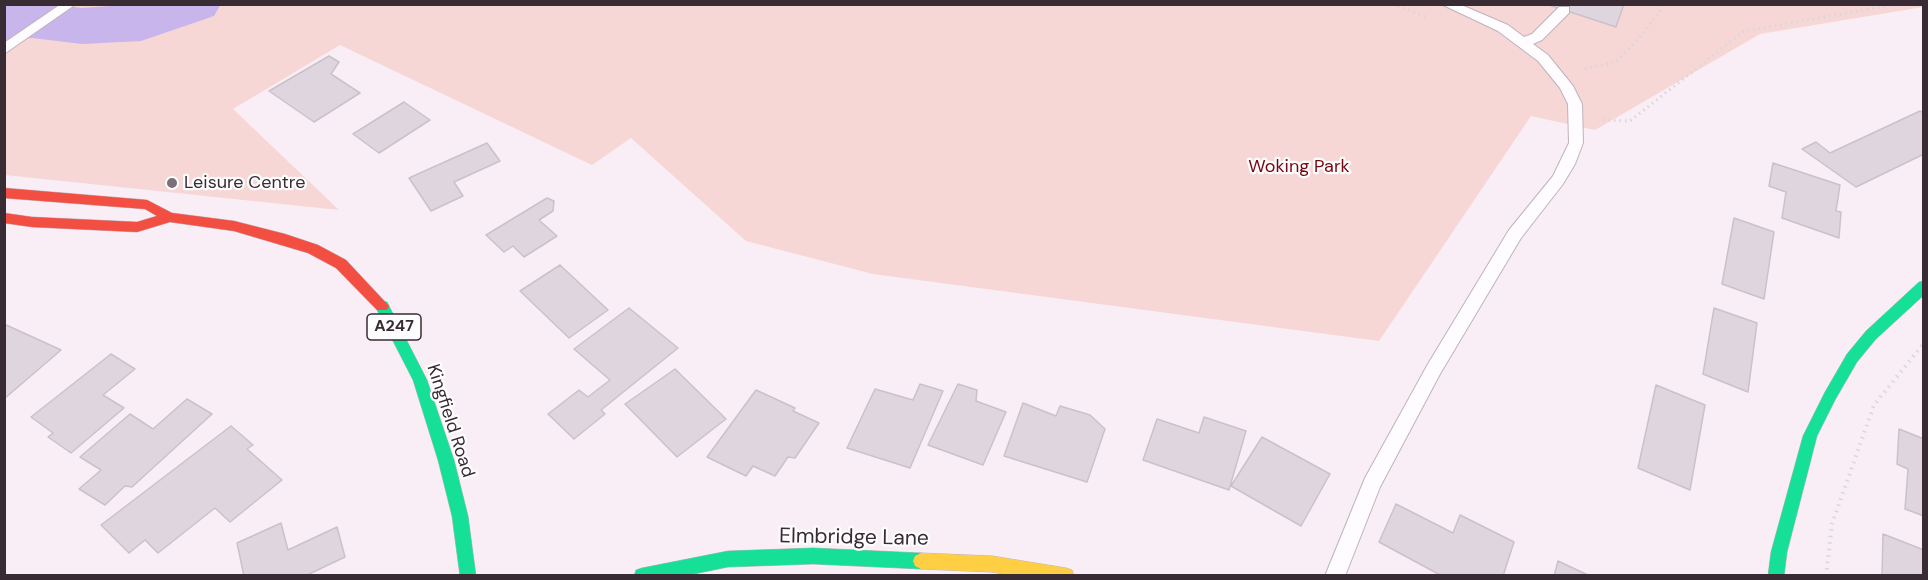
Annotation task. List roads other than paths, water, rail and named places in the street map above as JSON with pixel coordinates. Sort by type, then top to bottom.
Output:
[{"type":"main road","name":"Kingfield Road","points":[[4,193],[147,205],[170,217],[234,226],[285,238],[313,249],[341,264],[360,280],[383,308],[420,380],[446,460],[460,516],[468,576]]},
{"type":"main road","name":"Kingfield Road","points":[[4,218],[32,222],[137,227],[170,217]]},
{"type":"main road","points":[[1776,576],[1779,552],[1810,436],[1830,396],[1852,358],[1871,335],[1923,286]]},
{"type":"main road","name":"Elmbridge Lane","points":[[642,576],[728,559],[813,556],[992,564],[1066,576]]},
{"type":"lane","points":[[4,50],[70,4]]},
{"type":"lane","points":[[1335,576],[1372,484],[1434,369],[1515,234],[1544,200],[1568,164],[1575,143],[1575,104],[1566,86],[1543,58],[1525,42],[1503,28],[1447,4]]},
{"type":"lane","points":[[1525,42],[1537,37],[1564,10]]},
{"type":"waterway","points":[[4,23],[32,20],[82,26],[141,23],[194,4]]},
{"type":"place","name":"Leisure Centre","points":[[172,183]]},
{"type":"park label","name":"Woking Park","points":[[1299,167]]}]
